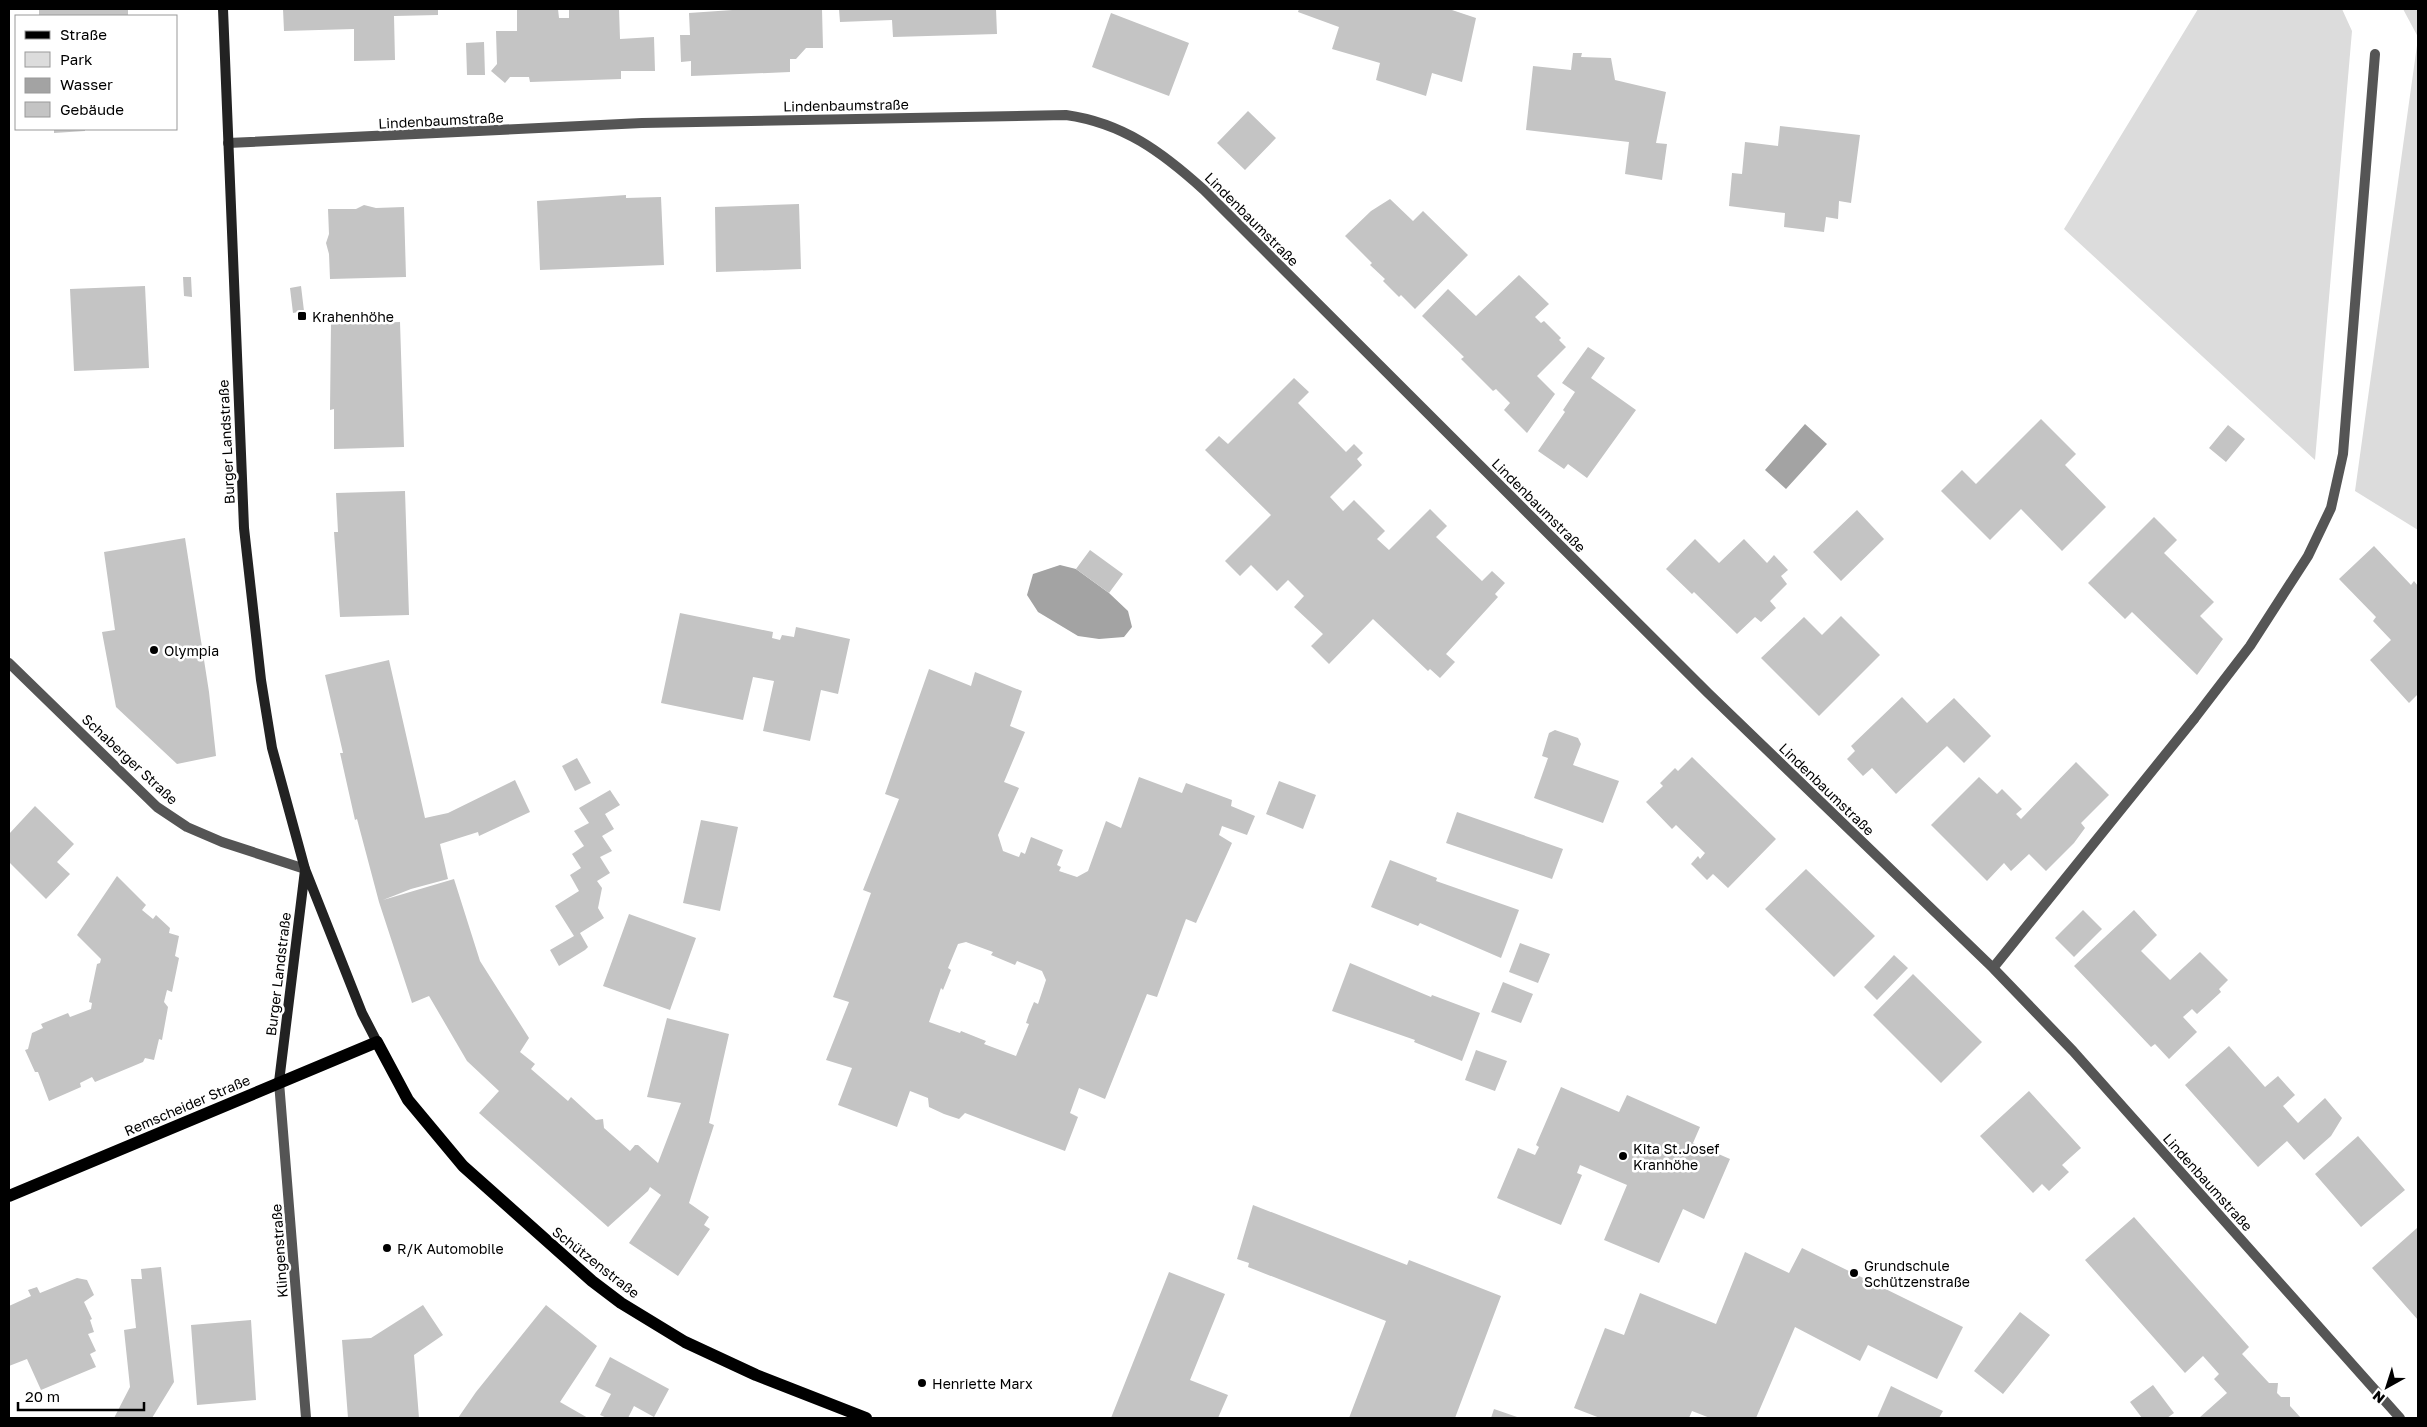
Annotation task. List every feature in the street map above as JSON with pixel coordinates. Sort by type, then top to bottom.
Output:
[{"type":"main road","name":"Burger Landstraße","points":[[223,9],[244,528],[250,595],[272,748],[305,869],[362,1014],[377,1042]]},
{"type":"main road","name":"Burger Landstraße","points":[[280,1082],[305,869]]},
{"type":"main road","name":"Remscheider Straße","points":[[9,1196],[377,1042]]},
{"type":"main road","name":"Schützenstraße","points":[[377,1042],[408,1100],[442,1143],[463,1166],[513,1212],[592,1281],[621,1303],[685,1342],[756,1375],[866,1418]]},
{"type":"street","points":[[1993,968],[2194,719],[2250,646],[2288,590],[2308,556],[2331,508],[2343,454],[2375,54]]},
{"type":"street","name":"Lindenbaumstraße","points":[[228,143],[642,123],[1066,114],[1104,123],[1138,139],[1167,157],[1204,190],[1708,693],[1993,968],[2073,1051],[2400,1418]]},
{"type":"street","name":"Schaberger Straße","points":[[9,664],[157,807],[187,827],[222,842],[305,869]]},
{"type":"street","name":"Klingenstraße","points":[[280,1082],[306,1418]]},
{"type":"green space","points":[[2198,9],[2342,9],[2352,31],[2315,460],[2064,229]]},
{"type":"green space","points":[[2403,9],[2418,9],[2418,37]]},
{"type":"green space","points":[[2418,38],[2418,530],[2355,491]]},
{"type":"water","points":[[1805,424],[1827,444],[1786,489],[1765,470]]},
{"type":"water","points":[[1060,565],[1076,569],[1109,593],[1128,611],[1132,627],[1124,637],[1099,639],[1078,636],[1038,612],[1027,595],[1033,574]]},
{"type":"building","points":[[39,9],[128,9],[128,15],[39,15]]},
{"type":"building","points":[[283,9],[438,9],[438,15],[394,16],[395,60],[354,61],[354,29],[284,31]]},
{"type":"building","points":[[517,9],[558,9],[559,18],[569,18],[569,9],[619,9],[620,39],[654,37],[655,71],[621,71],[621,79],[530,82],[529,77],[510,77],[505,83],[491,71],[497,64],[496,31],[517,31]]},
{"type":"building","points":[[747,9],[822,9],[823,48],[806,48],[796,59],[790,59],[790,72],[691,76],[691,61],[681,62],[680,35],[690,35],[689,13]]},
{"type":"building","points":[[839,9],[996,9],[997,34],[893,37],[892,20],[840,22]]},
{"type":"building","points":[[1299,9],[1449,9],[1476,18],[1462,82],[1432,73],[1426,96],[1376,80],[1380,63],[1332,49],[1339,27],[1298,12]]},
{"type":"building","points":[[1111,13],[1189,43],[1169,96],[1092,67]]},
{"type":"building","points":[[484,42],[485,75],[467,75],[466,43]]},
{"type":"building","points":[[1573,53],[1582,53],[1581,57],[1611,58],[1615,80],[1666,92],[1656,143],[1667,144],[1662,180],[1625,174],[1629,142],[1526,130],[1533,66],[1571,70]]},
{"type":"building","points":[[1248,111],[1276,138],[1245,170],[1217,143]]},
{"type":"building","points":[[1780,126],[1860,135],[1851,203],[1839,201],[1838,219],[1826,217],[1824,232],[1784,227],[1785,213],[1729,206],[1732,173],[1742,174],[1745,142],[1778,146]]},
{"type":"building","points":[[54,130],[85,130],[85,131],[54,133]]},
{"type":"building","points":[[626,195],[626,198],[661,197],[664,265],[540,270],[537,201]]},
{"type":"building","points":[[1390,199],[1413,221],[1423,211],[1468,255],[1415,309],[1401,295],[1399,297],[1383,281],[1385,279],[1370,265],[1372,263],[1345,236],[1371,211]]},
{"type":"building","points":[[799,204],[801,269],[716,272],[715,207]]},
{"type":"building","points":[[364,205],[376,208],[404,207],[406,277],[330,279],[329,254],[326,243],[329,234],[328,209],[356,209]]},
{"type":"building","points":[[1519,275],[1549,304],[1535,317],[1541,323],[1544,321],[1561,338],[1559,340],[1566,347],[1537,376],[1555,394],[1527,433],[1504,410],[1510,403],[1496,389],[1493,391],[1461,359],[1464,357],[1422,316],[1448,289],[1476,316]]},
{"type":"building","points":[[183,277],[191,277],[192,297],[184,296]]},
{"type":"building","points":[[145,286],[149,368],[74,371],[70,289]]},
{"type":"building","points":[[301,286],[304,311],[293,313],[290,288]]},
{"type":"building","points":[[400,322],[404,447],[334,449],[334,409],[330,410],[331,324]]},
{"type":"building","points":[[1588,347],[1605,358],[1591,378],[1636,410],[1587,478],[1568,464],[1564,469],[1538,451],[1565,412],[1563,410],[1575,392],[1562,383]]},
{"type":"building","points":[[1294,378],[1309,392],[1298,403],[1346,452],[1354,444],[1363,453],[1357,459],[1362,465],[1330,497],[1343,511],[1354,500],[1385,531],[1377,539],[1389,550],[1430,509],[1447,526],[1436,537],[1482,581],[1492,571],[1505,583],[1495,594],[1498,597],[1446,654],[1455,662],[1440,678],[1430,669],[1428,671],[1373,619],[1329,664],[1311,646],[1323,634],[1294,607],[1304,596],[1288,580],[1277,591],[1251,565],[1240,576],[1225,561],[1271,515],[1205,450],[1219,436],[1228,444]]},
{"type":"building","points":[[2041,419],[2076,454],[2065,465],[2106,507],[2062,551],[2021,509],[1990,540],[1941,491],[1962,470],[1976,484]]},
{"type":"building","points":[[2228,425],[2245,439],[2226,462],[2209,448]]},
{"type":"building","points":[[405,491],[409,615],[340,617],[334,532],[338,532],[336,493]]},
{"type":"building","points":[[1857,510],[1884,539],[1841,581],[1813,552]]},
{"type":"building","points":[[2154,517],[2177,540],[2164,553],[2214,602],[2200,616],[2223,639],[2197,675],[2132,612],[2125,619],[2088,583]]},
{"type":"building","name":"Olympia","points":[[185,538],[209,692],[216,756],[177,764],[116,707],[102,632],[115,630],[104,552]]},
{"type":"building","points":[[1695,539],[1719,563],[1744,539],[1767,563],[1774,555],[1788,570],[1781,576],[1787,584],[1770,601],[1776,608],[1761,622],[1755,617],[1737,634],[1694,592],[1692,594],[1666,569]]},
{"type":"building","points":[[2374,546],[2411,585],[2414,581],[2418,586],[2418,694],[2409,703],[2370,660],[2391,640],[2373,621],[2376,617],[2339,579]]},
{"type":"building","points":[[1090,550],[1123,574],[1109,593],[1076,569]]},
{"type":"building","points":[[680,613],[773,632],[772,638],[780,640],[782,635],[794,637],[796,627],[850,639],[838,694],[821,690],[810,741],[763,731],[774,681],[753,677],[743,720],[661,703]]},
{"type":"building","points":[[1841,616],[1880,655],[1819,716],[1761,658],[1804,617],[1822,635]]},
{"type":"building","points":[[389,660],[425,818],[448,813],[515,780],[530,812],[479,836],[478,832],[440,844],[448,879],[411,889],[383,900],[454,879],[480,961],[529,1038],[520,1052],[535,1064],[531,1069],[568,1101],[571,1097],[596,1120],[603,1119],[604,1128],[630,1151],[635,1145],[638,1145],[658,1163],[681,1103],[647,1097],[667,1018],[729,1034],[709,1123],[714,1125],[689,1203],[709,1217],[704,1225],[710,1229],[678,1276],[629,1243],[661,1195],[650,1187],[648,1191],[608,1227],[479,1113],[499,1091],[467,1061],[429,996],[412,1003],[379,902],[357,819],[355,820],[340,753],[343,753],[325,675]]},
{"type":"building","points":[[929,669],[971,686],[975,672],[1022,691],[1010,726],[1025,732],[1004,782],[1019,788],[998,835],[1003,851],[1019,857],[1021,852],[1025,854],[1031,837],[1063,850],[1057,865],[1061,867],[1059,871],[1077,877],[1088,871],[1106,821],[1121,828],[1139,777],[1182,793],[1186,783],[1232,800],[1231,806],[1255,816],[1247,835],[1222,826],[1219,835],[1232,843],[1196,923],[1186,919],[1157,997],[1147,994],[1105,1099],[1079,1088],[1070,1113],[1078,1117],[1065,1151],[965,1113],[959,1119],[944,1114],[929,1107],[928,1098],[910,1091],[897,1127],[838,1105],[852,1068],[826,1060],[849,1002],[833,997],[871,893],[863,890],[899,799],[885,794]],"holes":[[[966,942],[993,952],[991,955],[1015,965],[1017,961],[1042,971],[1046,980],[1038,1004],[1034,1002],[1029,1014],[1026,1023],[1029,1024],[1016,1056],[984,1044],[986,1041],[961,1031],[960,1033],[929,1022],[941,988],[943,990],[951,970],[948,968],[958,944]]]},
{"type":"building","points":[[1902,697],[1927,723],[1954,698],[1991,736],[1964,763],[1947,746],[1896,794],[1872,768],[1863,776],[1847,759],[1855,751],[1851,746]]},
{"type":"building","points":[[1555,730],[1578,738],[1581,744],[1573,765],[1619,781],[1603,823],[1534,798],[1548,758],[1542,756],[1549,733]]},
{"type":"building","points":[[1692,757],[1776,839],[1728,888],[1713,874],[1707,880],[1691,864],[1698,856],[1700,859],[1705,853],[1676,825],[1672,829],[1646,802],[1663,786],[1660,783],[1675,768],[1678,771]]},
{"type":"building","points":[[577,758],[591,783],[575,791],[562,766]]},
{"type":"building","points":[[2076,762],[2109,795],[2081,823],[2085,828],[2074,843],[2046,871],[2029,854],[2011,871],[2004,863],[1987,881],[1931,825],[1979,777],[1997,794],[2002,789],[2022,809],[2016,814],[2021,819]]},
{"type":"building","points":[[1279,781],[1316,795],[1303,829],[1266,814]]},
{"type":"building","points":[[610,790],[620,805],[605,814],[614,829],[602,836],[612,851],[600,857],[610,873],[597,881],[602,888],[598,908],[604,918],[580,933],[588,947],[559,966],[550,950],[574,936],[555,906],[579,891],[570,875],[581,868],[572,854],[584,846],[574,831],[589,823],[579,808]]},
{"type":"building","points":[[35,806],[74,844],[57,862],[70,874],[46,899],[9,862],[9,834]]},
{"type":"building","points":[[1457,812],[1563,849],[1552,879],[1446,843]]},
{"type":"building","points":[[701,820],[738,827],[720,911],[683,903]]},
{"type":"building","points":[[1390,860],[1437,878],[1436,881],[1519,910],[1501,958],[1420,923],[1418,926],[1371,907]]},
{"type":"building","points":[[1806,869],[1875,936],[1834,977],[1765,909]]},
{"type":"building","points":[[117,876],[146,905],[142,910],[153,919],[156,915],[170,928],[169,933],[179,936],[175,956],[179,958],[172,992],[167,990],[164,1002],[168,1007],[162,1040],[159,1039],[154,1060],[145,1058],[143,1062],[95,1082],[92,1077],[80,1083],[81,1087],[49,1101],[38,1072],[35,1072],[25,1050],[28,1049],[32,1033],[43,1028],[41,1024],[68,1013],[70,1017],[91,1009],[92,1003],[89,1002],[97,964],[100,963],[101,959],[77,935]]},
{"type":"building","points":[[2083,910],[2102,929],[2074,957],[2055,938]]},
{"type":"building","points":[[2134,910],[2157,935],[2141,951],[2170,980],[2200,952],[2228,980],[2219,989],[2221,992],[2197,1014],[2192,1009],[2183,1017],[2197,1032],[2169,1059],[2155,1044],[2151,1047],[2074,966]]},
{"type":"building","points":[[629,914],[696,938],[670,1010],[603,986]]},
{"type":"building","points":[[1520,943],[1550,954],[1538,983],[1509,972]]},
{"type":"building","points":[[1894,955],[1908,968],[1877,1000],[1864,987]]},
{"type":"building","points":[[1350,963],[1431,997],[1432,995],[1480,1013],[1462,1061],[1414,1042],[1415,1040],[1332,1011]]},
{"type":"building","points":[[1913,974],[1982,1042],[1941,1083],[1873,1015]]},
{"type":"building","points":[[1503,982],[1533,994],[1521,1023],[1491,1012]]},
{"type":"building","points":[[2229,1046],[2265,1087],[2278,1076],[2295,1095],[2283,1106],[2298,1123],[2325,1098],[2342,1118],[2331,1136],[2304,1160],[2287,1141],[2258,1167],[2185,1085]]},
{"type":"building","points":[[1476,1050],[1507,1061],[1495,1091],[1465,1080]]},
{"type":"building","points":[[1561,1087],[1619,1112],[1627,1095],[1700,1127],[1693,1143],[1730,1159],[1704,1219],[1683,1209],[1659,1263],[1604,1240],[1627,1185],[1580,1165],[1577,1173],[1582,1175],[1561,1225],[1497,1198],[1518,1148],[1535,1155],[1539,1147],[1536,1145]]},
{"type":"building","points":[[2029,1091],[2081,1148],[2062,1165],[2069,1172],[2049,1191],[2042,1184],[2033,1193],[1980,1136]]},
{"type":"building","points":[[2358,1136],[2405,1190],[2361,1227],[2315,1174]]},
{"type":"building","points":[[1253,1205],[1407,1265],[1409,1260],[1501,1296],[1455,1418],[1349,1418],[1386,1321],[1248,1267],[1249,1263],[1237,1259]]},
{"type":"building","points":[[2134,1217],[2249,1347],[2242,1354],[2269,1383],[2278,1383],[2277,1393],[2281,1397],[2290,1397],[2290,1406],[2301,1418],[2199,1418],[2227,1393],[2214,1379],[2219,1374],[2203,1356],[2185,1373],[2085,1260]]},
{"type":"building","points":[[2418,1229],[2418,1320],[2372,1268]]},
{"type":"building","points":[[1802,1248],[1963,1327],[1937,1379],[1868,1345],[1860,1361],[1795,1327],[1756,1418],[1710,1418],[1692,1411],[1689,1418],[1600,1418],[1574,1408],[1605,1328],[1624,1335],[1640,1293],[1716,1324],[1745,1252],[1789,1273]]},
{"type":"building","points":[[161,1267],[174,1382],[152,1418],[114,1418],[130,1387],[124,1330],[136,1328],[131,1279],[142,1279],[141,1269]]},
{"type":"building","points":[[1169,1272],[1225,1294],[1190,1380],[1228,1395],[1218,1418],[1111,1418]]},
{"type":"building","points":[[77,1278],[87,1280],[94,1295],[84,1302],[92,1319],[90,1320],[94,1332],[88,1334],[96,1351],[90,1354],[96,1367],[41,1390],[27,1359],[9,1366],[9,1306],[31,1296],[28,1290],[37,1287],[40,1293]]},
{"type":"building","points":[[423,1305],[443,1335],[414,1355],[419,1418],[348,1418],[342,1340],[371,1338]]},
{"type":"building","points":[[546,1305],[597,1346],[560,1402],[588,1418],[458,1418],[476,1392]]},
{"type":"building","points":[[2020,1312],[2050,1335],[2003,1394],[1974,1371]]},
{"type":"building","points":[[251,1320],[256,1400],[197,1405],[191,1325]]},
{"type":"building","points":[[610,1357],[669,1389],[654,1417],[634,1406],[628,1418],[607,1418],[600,1415],[611,1394],[595,1386]]},
{"type":"building","points":[[2153,1385],[2174,1413],[2167,1418],[2142,1418],[2130,1402]]},
{"type":"building","points":[[1891,1386],[1943,1411],[1939,1418],[1877,1418]]},
{"type":"building","points":[[1494,1409],[1520,1418],[1491,1418]]},
{"type":"place","name":"Krahenhöhe","points":[[302,316]]},
{"type":"place","name":"Olympia","points":[[154,650]]},
{"type":"place","name":"Kita St.Josef Kranhöhe","points":[[1623,1156]]},
{"type":"place","name":"R/K Automobile","points":[[387,1248]]},
{"type":"place","name":"Grundschule Schützenstraße","points":[[1854,1273]]},
{"type":"place","name":"Henriette Marx","points":[[922,1383]]}]
